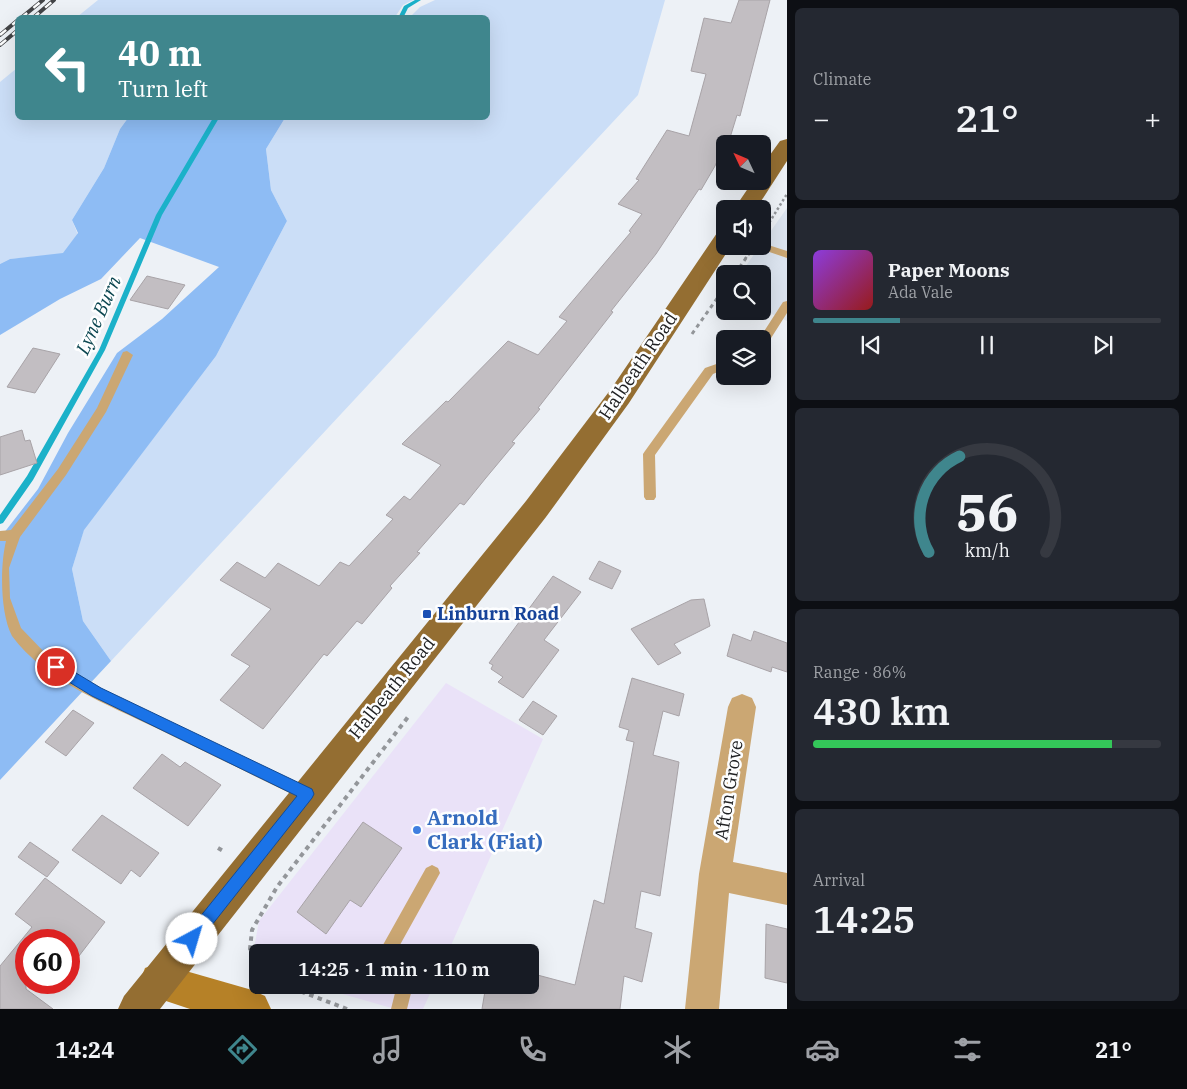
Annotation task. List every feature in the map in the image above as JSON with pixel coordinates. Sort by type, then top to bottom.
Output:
[{"type":"main road","points":[[751,200],[787,145]]},
{"type":"main road","name":"Halbeath Road","points":[[137,1009],[536,509],[620,396],[730,255]]},
{"type":"street","name":"Afton Grove","points":[[702,1009],[715,874],[742,707]]},
{"type":"street","points":[[715,874],[787,889]]},
{"type":"street","points":[[158,981],[252,1009]]},
{"type":"lane","points":[[771,249],[783,253]]},
{"type":"lane","points":[[771,330],[787,305]]},
{"type":"lane","points":[[127,355],[102,409],[62,472],[15,535],[2,568],[3,598],[16,631],[42,658],[96,692],[307,794]]},
{"type":"lane","points":[[650,497],[649,454],[709,371],[716,368]]},
{"type":"lane","points":[[0,536],[15,535]]},
{"type":"lane","points":[[392,944],[432,873]]},
{"type":"lane","points":[[399,1009],[403,994]]},
{"type":"path","points":[[771,219],[787,194]]},
{"type":"path","points":[[308,994],[347,1009]]},
{"type":"shaded area","points":[[98,0],[413,0],[403,5],[396,15],[79,15]]},
{"type":"shaded area","points":[[435,0],[665,0],[638,95],[111,661],[83,621],[72,569],[84,529],[216,356],[287,221],[271,190],[266,149],[284,120],[490,120],[490,15],[412,15],[420,7]]},
{"type":"shaded area","points":[[15,70],[15,120],[127,120],[120,129],[104,168],[72,220],[78,235],[63,254],[10,259],[0,264],[0,82]]},
{"type":"shaded area","points":[[127,120],[284,120],[266,149],[271,190],[287,221],[216,356],[84,530],[72,569],[83,621],[111,661],[0,780],[0,538],[38,489],[68,433],[117,353],[162,319],[219,267],[140,238],[101,279],[60,299],[0,335],[0,264],[10,259],[63,253],[78,233],[72,220],[104,168],[120,129]]},
{"type":"shaded area","points":[[787,208],[787,321],[771,314],[771,265],[746,265],[754,255],[771,255],[771,231]]},
{"type":"shaded area","name":"Arnold Clark (Fiat)","points":[[446,683],[543,739],[452,944],[255,944],[259,921]]},
{"type":"shaded area","points":[[342,994],[430,994],[423,1009],[395,1009]]},
{"type":"building","points":[[739,0],[770,0],[740,116],[737,115],[731,135],[716,135],[715,166],[701,190],[699,189],[656,254],[538,408],[540,409],[512,442],[515,443],[464,505],[460,503],[417,552],[420,553],[390,586],[392,588],[362,624],[357,621],[327,656],[324,654],[263,729],[220,700],[250,666],[231,655],[271,609],[220,580],[237,562],[265,578],[278,563],[319,586],[340,562],[349,566],[393,519],[386,515],[404,496],[410,500],[441,465],[402,444],[446,401],[448,402],[508,341],[538,355],[567,321],[559,317],[631,232],[629,231],[642,214],[618,204],[639,180],[636,179],[667,130],[689,136],[706,74],[691,71],[704,18],[731,23]]},
{"type":"building","points":[[147,276],[185,285],[168,309],[130,300]]},
{"type":"building","points":[[33,348],[60,354],[35,393],[7,387]]},
{"type":"building","points":[[22,430],[25,441],[30,440],[37,463],[0,475],[0,437]]},
{"type":"building","points":[[599,561],[621,571],[612,589],[589,579]]},
{"type":"building","points":[[553,576],[581,592],[544,640],[559,650],[523,698],[498,682],[503,677],[491,669],[493,665],[489,663]]},
{"type":"building","points":[[704,599],[710,626],[674,644],[681,653],[658,665],[631,629],[691,600]]},
{"type":"building","points":[[754,631],[787,643],[787,672],[772,667],[771,672],[727,656],[733,634],[751,641]]},
{"type":"building","points":[[632,678],[684,694],[679,716],[663,711],[653,755],[679,762],[660,896],[641,891],[635,928],[652,933],[642,982],[624,976],[620,1009],[482,1009],[484,994],[539,994],[539,975],[575,985],[594,900],[604,904],[634,742],[626,740],[629,730],[619,727]]},
{"type":"building","points":[[533,701],[557,716],[543,735],[519,720]]},
{"type":"building","points":[[73,710],[94,723],[66,756],[45,742]]},
{"type":"building","points":[[162,754],[180,767],[185,762],[221,785],[188,826],[133,788]]},
{"type":"building","points":[[102,815],[159,853],[140,877],[131,870],[121,884],[72,850]]},
{"type":"building","points":[[363,822],[402,848],[361,907],[350,900],[326,934],[297,912]]},
{"type":"building","points":[[30,842],[59,862],[47,877],[18,857]]},
{"type":"building","points":[[45,878],[105,922],[80,955],[80,929],[30,929],[32,927],[15,914]]},
{"type":"building","points":[[766,924],[787,929],[787,983],[765,978]]},
{"type":"building","points":[[15,948],[15,994],[33,994],[53,1009],[0,1009],[0,966]]},
{"type":"waterway","name":"Lyne Burn","points":[[402,15],[406,7],[419,0]]},
{"type":"waterway","name":"Lyne Burn","points":[[0,521],[30,478],[102,350],[159,215],[215,120]]},
{"type":"railway","points":[[25,15],[43,0]]},
{"type":"railway","points":[[36,15],[54,0]]},
{"type":"railway","points":[[0,35],[15,22]]},
{"type":"railway","points":[[0,45],[15,32]]},
{"type":"place","name":"Linburn Road","points":[[427,614]]},
{"type":"place","name":"Arnold Clark (Fiat)","points":[[417,830]]},
{"type":"route","points":[[56,667],[96,692],[307,794],[192,939]]}]
